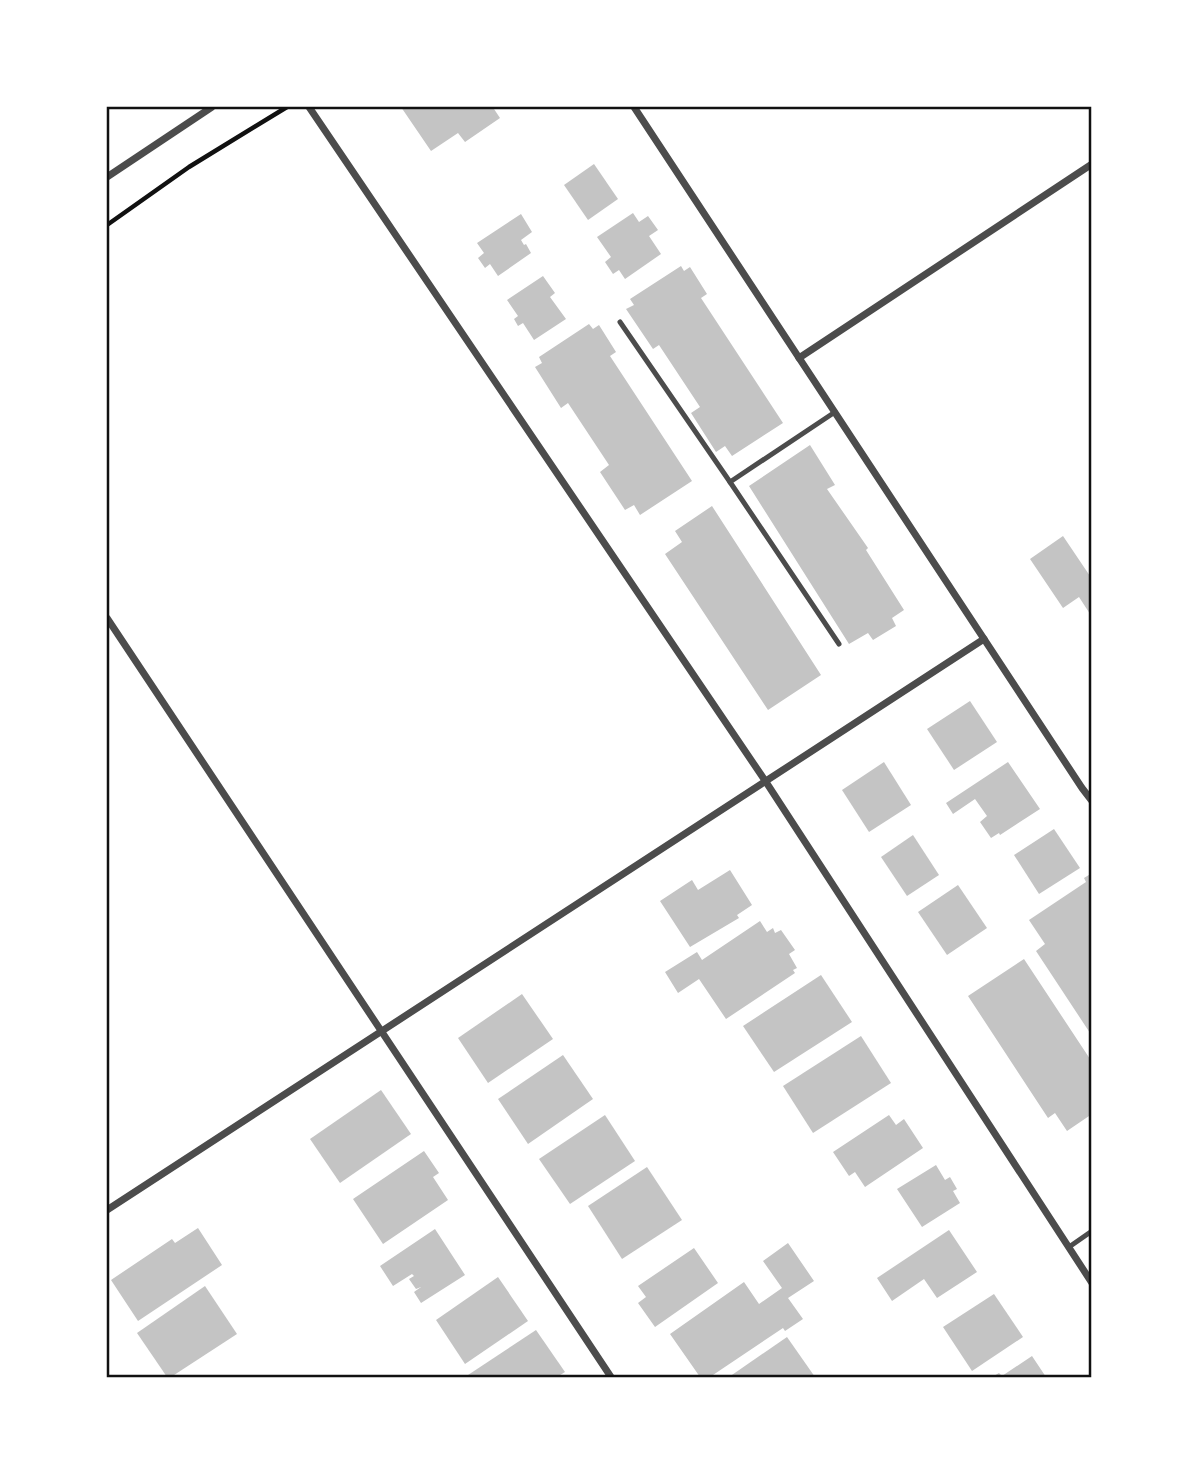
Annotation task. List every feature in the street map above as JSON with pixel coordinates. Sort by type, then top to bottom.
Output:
[{"type":"street","points":[[107,177],[212,107]]},
{"type":"street","points":[[309,107],[766,782],[1092,1283]]},
{"type":"street","points":[[635,107],[1092,801]]},
{"type":"street","points":[[799,358],[1092,164]]},
{"type":"street","points":[[107,618],[611,1377]]},
{"type":"street","points":[[107,1210],[984,639]]},
{"type":"lane","points":[[620,322],[839,644]]},
{"type":"lane","points":[[730,482],[835,412]]},
{"type":"lane","points":[[1069,1247],[1092,1231]]},
{"type":"path","points":[[107,225],[189,167],[287,107]]},
{"type":"building","points":[[401,107],[497,107],[494,109],[500,118],[465,142],[458,133],[431,151]]},
{"type":"building","points":[[594,164],[618,199],[588,220],[564,185]]},
{"type":"building","points":[[633,213],[639,222],[648,216],[658,230],[649,236],[661,254],[625,279],[619,270],[613,274],[605,262],[611,257],[597,237]]},
{"type":"building","points":[[521,214],[532,232],[521,240],[531,253],[498,276],[490,264],[485,268],[478,258],[484,253],[477,243]]},
{"type":"building","points":[[681,266],[684,271],[690,267],[707,294],[701,298],[783,423],[732,456],[725,446],[716,452],[691,413],[700,407],[659,345],[653,349],[626,309],[634,305],[630,299]]},
{"type":"building","points":[[543,276],[555,293],[550,297],[566,319],[534,340],[523,323],[518,326],[514,319],[518,316],[507,300]]},
{"type":"building","points":[[589,324],[593,329],[599,325],[616,352],[610,356],[692,481],[640,515],[634,505],[625,510],[600,472],[609,465],[568,403],[561,408],[535,367],[542,363],[539,357]]},
{"type":"building","points":[[810,445],[835,485],[827,489],[868,548],[866,550],[904,610],[892,618],[896,626],[873,640],[868,633],[849,644],[749,486]]},
{"type":"building","points":[[712,506],[821,675],[768,710],[665,554],[682,542],[675,531]]},
{"type":"building","points":[[1063,536],[1092,579],[1092,617],[1079,597],[1063,608],[1030,559]]},
{"type":"building","points":[[970,701],[997,742],[954,770],[927,729]]},
{"type":"building","points":[[884,762],[911,805],[869,832],[842,790]]},
{"type":"building","points":[[1008,762],[1040,809],[991,838],[980,822],[987,816],[975,799],[953,814],[946,803]]},
{"type":"building","points":[[1054,829],[1080,868],[1039,894],[1014,855]]},
{"type":"building","points":[[913,835],[939,875],[907,896],[881,857]]},
{"type":"building","points":[[730,870],[752,905],[737,915],[739,918],[690,947],[660,901],[692,880],[698,890]]},
{"type":"building","points":[[1092,873],[1092,1036],[1036,951],[1045,944],[1029,920],[1086,882],[1084,878]]},
{"type":"building","points":[[958,885],[987,928],[947,955],[918,912]]},
{"type":"building","points":[[760,921],[767,932],[773,928],[775,933],[781,930],[795,950],[789,954],[797,968],[793,970],[795,973],[726,1019],[699,979],[678,993],[665,972],[697,952],[702,960]]},
{"type":"building","points":[[1024,959],[1092,1062],[1092,1114],[1067,1131],[1055,1113],[1048,1118],[968,996]]},
{"type":"building","points":[[821,975],[852,1022],[774,1072],[743,1026]]},
{"type":"building","points":[[522,994],[553,1039],[488,1083],[458,1038]]},
{"type":"building","points":[[861,1036],[891,1083],[813,1133],[783,1086]]},
{"type":"building","points":[[563,1055],[593,1099],[528,1144],[498,1099]]},
{"type":"building","points":[[381,1090],[411,1134],[340,1183],[310,1139]]},
{"type":"building","points":[[605,1115],[635,1161],[570,1204],[539,1159]]},
{"type":"building","points":[[889,1115],[896,1125],[904,1119],[923,1148],[865,1187],[855,1172],[849,1176],[833,1152]]},
{"type":"building","points":[[424,1151],[439,1173],[433,1177],[448,1200],[383,1244],[353,1199]]},
{"type":"building","points":[[936,1165],[945,1180],[950,1177],[957,1189],[953,1191],[960,1203],[922,1227],[897,1189]]},
{"type":"building","points":[[647,1167],[682,1220],[622,1259],[588,1206]]},
{"type":"building","points":[[198,1228],[222,1265],[138,1321],[111,1280],[172,1239],[175,1243]]},
{"type":"building","points":[[435,1229],[465,1275],[421,1303],[414,1292],[421,1287],[416,1289],[409,1279],[414,1276],[412,1274],[393,1286],[380,1266]]},
{"type":"building","points":[[949,1230],[977,1272],[937,1298],[924,1279],[892,1301],[877,1278]]},
{"type":"building","points":[[788,1243],[814,1281],[788,1298],[803,1319],[785,1331],[783,1328],[710,1377],[700,1377],[670,1334],[744,1282],[759,1304],[782,1288],[763,1261]]},
{"type":"building","points":[[694,1248],[718,1283],[655,1327],[638,1303],[646,1297],[638,1286]]},
{"type":"building","points":[[498,1277],[528,1321],[465,1364],[436,1320]]},
{"type":"building","points":[[205,1286],[237,1334],[167,1377],[137,1333]]},
{"type":"building","points":[[994,1294],[1023,1337],[972,1371],[943,1327]]},
{"type":"building","points":[[536,1330],[565,1372],[557,1377],[468,1375]]},
{"type":"building","points":[[787,1337],[815,1377],[729,1377]]},
{"type":"building","points":[[1032,1356],[1046,1377],[992,1377],[999,1373],[1002,1376]]}]
